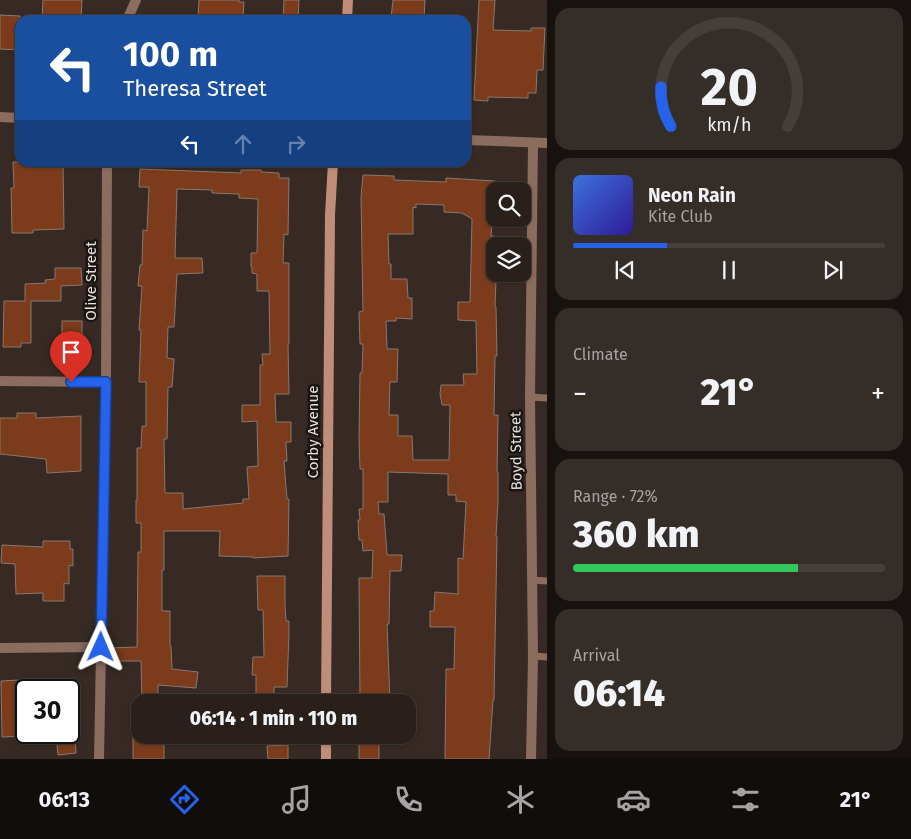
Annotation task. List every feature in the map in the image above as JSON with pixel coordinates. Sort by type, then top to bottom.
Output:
[{"type":"street","points":[[129,15],[136,0]]},
{"type":"street","points":[[347,15],[348,0]]},
{"type":"street","points":[[0,117],[15,118]]},
{"type":"street","points":[[471,140],[547,143]]},
{"type":"street","name":"Boyd Street","points":[[531,759],[533,656],[530,397],[533,143]]},
{"type":"street","name":"Olive Street","points":[[98,759],[106,382],[107,167]]},
{"type":"street","name":"Corby Avenue","points":[[326,694],[330,225],[333,167]]},
{"type":"street","points":[[0,381],[106,382]]},
{"type":"street","points":[[0,648],[101,647]]},
{"type":"street","points":[[326,744],[326,759]]},
{"type":"lane","points":[[530,397],[547,398]]},
{"type":"lane","points":[[532,580],[547,581]]},
{"type":"lane","points":[[533,656],[547,656]]},
{"type":"building","points":[[43,0],[82,0],[81,15],[42,15]]},
{"type":"building","points":[[199,0],[239,0],[239,2],[244,2],[243,15],[198,15]]},
{"type":"building","points":[[284,0],[299,0],[298,15],[283,15]]},
{"type":"building","points":[[393,0],[425,0],[424,15],[391,15]]},
{"type":"building","points":[[479,0],[495,0],[493,30],[531,31],[531,28],[545,28],[543,70],[537,70],[536,93],[528,93],[528,98],[488,97],[488,101],[474,100]]},
{"type":"building","points":[[0,15],[15,16],[15,50],[0,49]]},
{"type":"building","points":[[13,162],[15,162],[15,167],[63,167],[64,229],[33,230],[33,233],[12,233],[11,188],[14,188]]},
{"type":"building","points":[[140,169],[241,173],[241,170],[261,170],[261,172],[279,173],[279,178],[289,178],[288,235],[284,234],[283,263],[289,263],[289,394],[275,394],[276,422],[291,422],[291,442],[286,442],[287,461],[284,461],[287,499],[289,499],[288,556],[253,558],[219,556],[220,531],[164,531],[162,611],[170,611],[172,669],[198,672],[196,688],[158,685],[158,694],[142,694],[141,661],[108,661],[108,648],[137,647],[138,552],[141,552],[141,523],[136,523],[137,448],[141,448],[142,426],[146,426],[146,382],[139,382],[141,330],[139,330],[142,286],[138,286],[140,265],[142,265],[143,230],[147,231],[149,187],[139,187]],"holes":[[[177,189],[212,190],[212,193],[239,194],[239,198],[258,199],[257,253],[251,253],[251,267],[252,273],[257,274],[257,291],[269,291],[270,354],[262,354],[263,365],[260,365],[260,405],[242,405],[242,422],[257,421],[258,466],[247,467],[249,499],[243,499],[243,503],[183,509],[183,493],[165,493],[164,439],[167,439],[168,387],[172,387],[174,361],[174,359],[167,358],[168,327],[174,327],[177,274],[203,273],[202,258],[175,258]]]},
{"type":"building","points":[[363,175],[394,176],[394,180],[446,182],[446,178],[495,181],[486,182],[486,227],[492,227],[491,236],[494,236],[486,237],[486,282],[496,282],[497,356],[495,356],[494,415],[498,415],[494,700],[489,759],[445,759],[446,669],[454,669],[455,627],[430,627],[430,611],[434,611],[435,592],[458,594],[458,558],[463,559],[466,502],[456,501],[456,495],[448,495],[448,474],[388,472],[388,502],[378,502],[379,514],[384,514],[387,555],[402,555],[401,571],[390,571],[389,624],[387,624],[390,694],[360,694],[359,578],[372,578],[373,550],[363,551],[362,540],[359,540],[358,520],[360,520],[359,509],[363,509],[363,469],[360,469],[359,439],[360,373],[362,373],[363,344],[360,344],[359,312],[363,311],[361,197]],"holes":[[[416,204],[444,205],[444,212],[462,213],[472,219],[470,302],[458,302],[458,320],[476,321],[477,374],[463,374],[464,385],[441,385],[442,405],[450,405],[449,460],[413,460],[412,436],[398,436],[398,415],[389,415],[390,382],[397,382],[398,349],[387,349],[386,321],[396,321],[396,318],[412,319],[412,298],[408,298],[407,279],[391,279],[388,234],[413,234],[413,207],[416,208]]]},
{"type":"building","points":[[55,268],[81,268],[82,285],[61,286],[61,301],[31,301],[31,343],[21,343],[21,347],[3,347],[4,301],[25,301],[25,284],[46,283],[45,280],[55,279]]},
{"type":"building","points":[[62,321],[82,321],[82,347],[62,347]]},
{"type":"building","points":[[17,413],[36,413],[36,418],[81,416],[81,471],[47,473],[46,459],[0,454],[0,418],[17,418]]},
{"type":"building","points":[[43,541],[70,541],[70,549],[73,549],[73,566],[69,565],[69,584],[64,583],[64,601],[43,601],[43,593],[16,594],[15,564],[1,563],[2,545],[43,547]]},
{"type":"building","points":[[257,576],[285,576],[286,621],[289,621],[287,687],[274,687],[274,694],[256,694],[256,675],[252,675],[253,657],[264,657],[263,610],[258,610]]},
{"type":"building","points":[[15,680],[15,736],[2,737],[1,681]]},
{"type":"building","points":[[57,744],[75,744],[76,753],[58,755]]},
{"type":"building","points":[[133,744],[164,744],[164,759],[133,759]]},
{"type":"building","points":[[359,744],[379,744],[379,759],[359,759]]},
{"type":"building","points":[[288,745],[288,759],[268,759],[267,746]]},
{"type":"route","points":[[71,382],[106,382],[101,647]]}]
